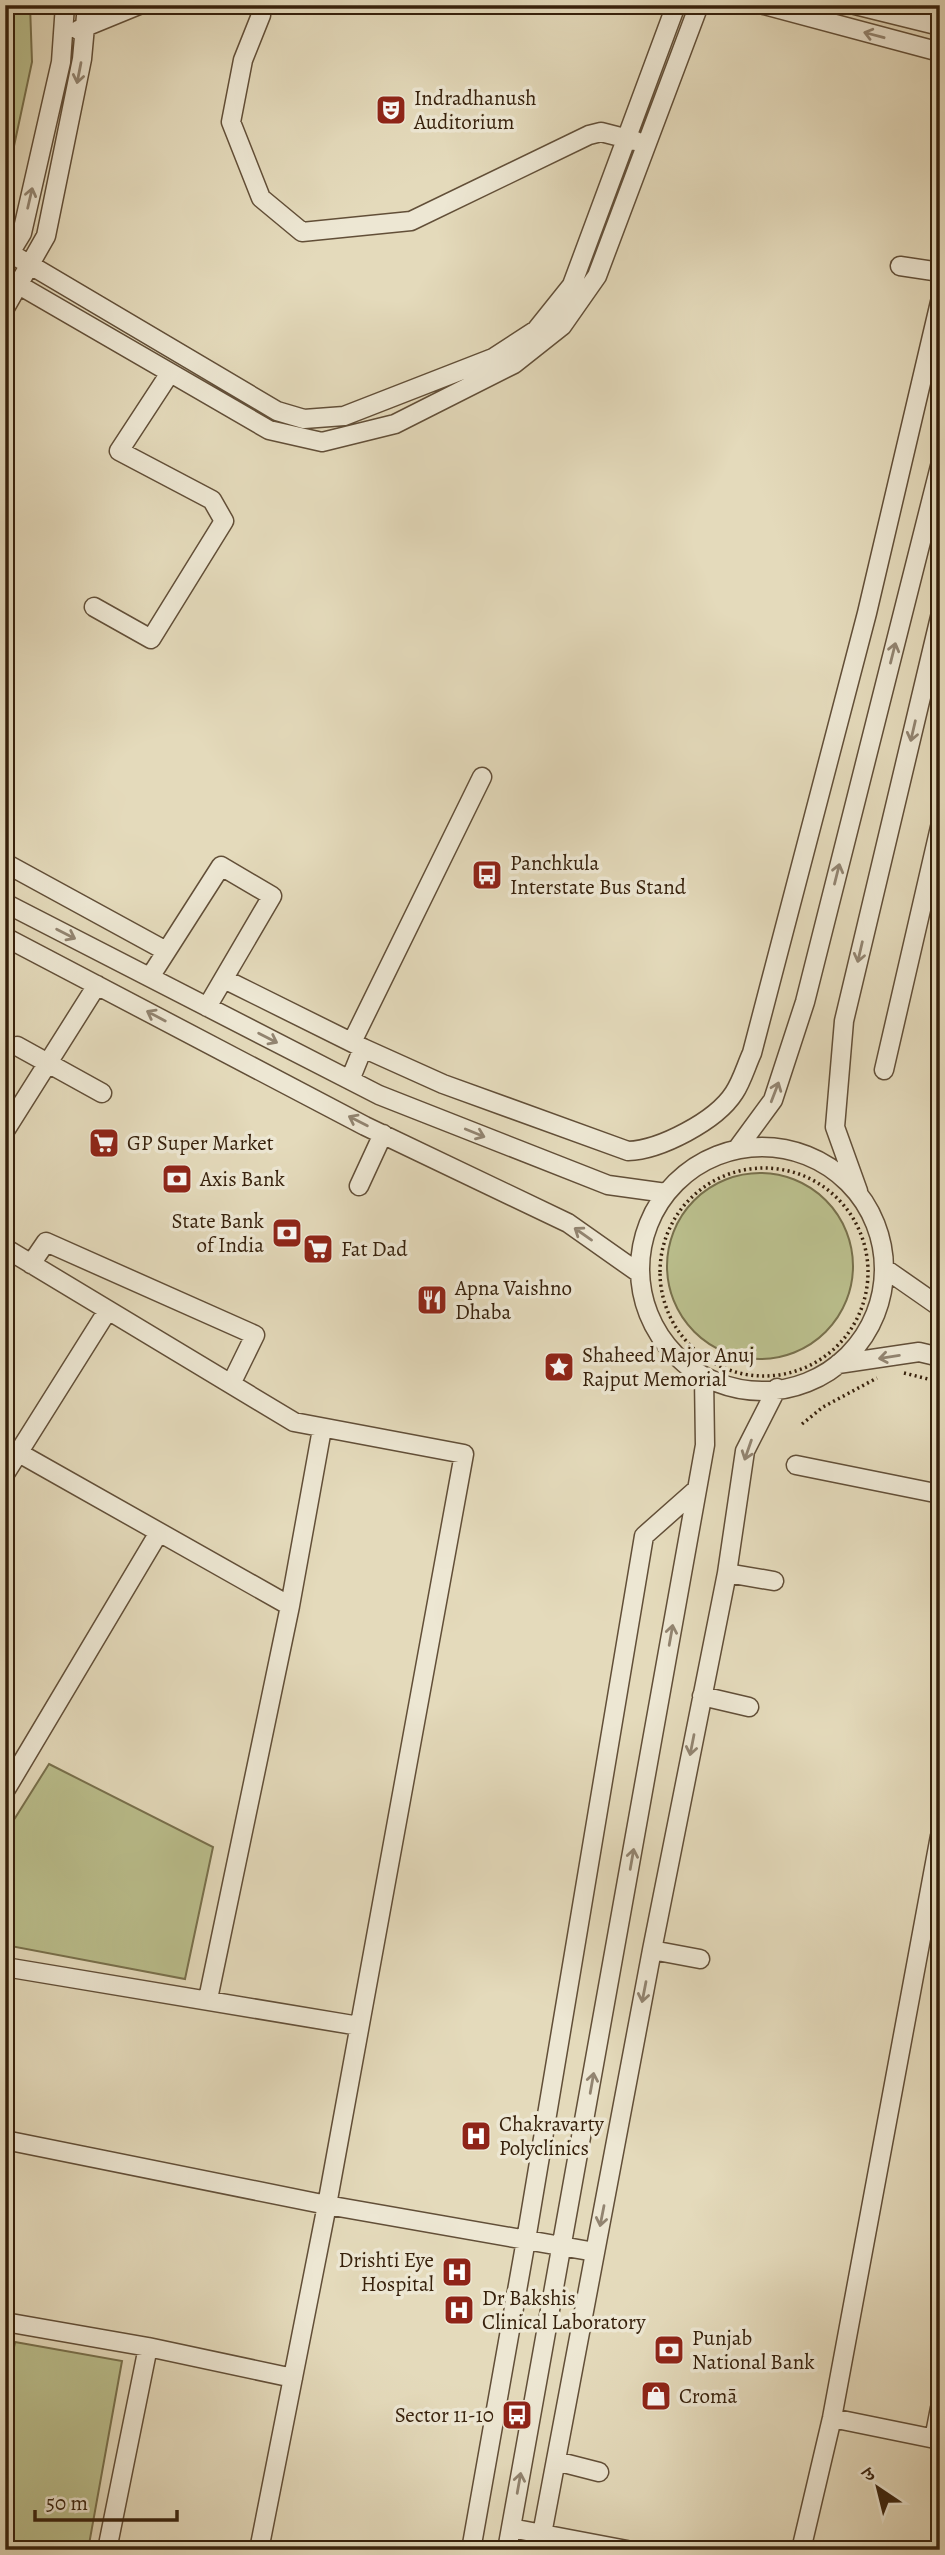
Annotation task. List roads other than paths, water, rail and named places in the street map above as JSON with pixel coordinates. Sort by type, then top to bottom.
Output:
[{"type":"street","points":[[65,5],[61,62],[22,233],[8,257],[31,265],[277,411],[304,419],[344,416],[493,358],[536,330],[572,285],[677,5]]},
{"type":"street","points":[[5,309],[13,282],[31,265],[46,236],[82,59],[87,5]]},
{"type":"street","points":[[62,39],[85,26],[139,5]]},
{"type":"street","points":[[258,5],[261,15],[243,60],[231,122],[261,198],[302,232],[411,221],[601,132],[647,144]]},
{"type":"street","points":[[13,282],[270,430],[323,442],[395,424],[514,364],[562,326],[597,276],[699,5]]},
{"type":"street","points":[[764,5],[940,52]]},
{"type":"street","points":[[855,5],[940,26]]},
{"type":"street","points":[[900,266],[940,272]]},
{"type":"street","points":[[224,979],[443,1084],[628,1151],[645,1151],[666,1144],[721,1108],[734,1093],[752,1053],[830,759],[940,302]]},
{"type":"street","points":[[94,607],[150,639],[224,521],[212,500],[119,451],[170,373]]},
{"type":"street","points":[[737,1149],[773,1100],[805,1002],[940,467]]},
{"type":"street","points":[[860,1195],[828,1166],[784,1148],[737,1149],[702,1162],[666,1193],[645,1231],[639,1273],[644,1304],[655,1331],[671,1351],[704,1377],[752,1391],[799,1386],[838,1364],[866,1333],[878,1307],[884,1268],[880,1237],[860,1195],[835,1127],[844,1021],[940,617]]},
{"type":"street","points":[[350,1080],[358,1045],[482,777]]},
{"type":"street","points":[[884,1070],[940,827]]},
{"type":"street","points":[[5,863],[166,951]]},
{"type":"street","points":[[150,977],[221,866],[272,896],[207,1007]]},
{"type":"street","points":[[5,903],[379,1094],[608,1185],[666,1193]]},
{"type":"street","points":[[5,937],[383,1134],[568,1223],[639,1273]]},
{"type":"street","points":[[5,1132],[97,985]]},
{"type":"street","points":[[17,1046],[47,1065],[102,1093]]},
{"type":"street","points":[[359,1186],[383,1134]]},
{"type":"street","points":[[31,1264],[46,1242],[255,1335],[231,1384]]},
{"type":"street","points":[[5,1248],[294,1422],[464,1454],[327,2205],[259,2550]]},
{"type":"street","points":[[884,1268],[940,1307]]},
{"type":"street","points":[[5,1474],[108,1310]]},
{"type":"street","points":[[838,1364],[919,1352],[940,1357]]},
{"type":"street","points":[[507,2550],[705,1445],[704,1377]]},
{"type":"street","points":[[541,2542],[652,1950],[727,1573],[745,1451],[777,1388]]},
{"type":"street","points":[[208,1999],[290,1606],[322,1429]]},
{"type":"street","points":[[19,1452],[158,1534],[290,1606]]},
{"type":"street","points":[[796,1465],[940,1494]]},
{"type":"street","points":[[471,2550],[644,1536],[697,1489]]},
{"type":"street","points":[[5,1791],[158,1534]]},
{"type":"street","points":[[727,1573],[774,1581]]},
{"type":"street","points":[[702,1696],[749,1707]]},
{"type":"street","points":[[801,2550],[832,2418],[940,1836]]},
{"type":"street","points":[[652,1950],[700,1959]]},
{"type":"street","points":[[5,1967],[359,2026]]},
{"type":"street","points":[[5,2140],[327,2205],[595,2252]]},
{"type":"street","points":[[5,2322],[148,2347],[293,2378]]},
{"type":"street","points":[[107,2550],[148,2347]]},
{"type":"street","points":[[832,2418],[937,2440],[940,2409]]},
{"type":"street","points":[[556,2460],[599,2472]]},
{"type":"street","points":[[511,2528],[541,2542],[627,2550]]},
{"type":"place","name":"Indradhanush Auditorium","points":[[391,110]]},
{"type":"place","name":"Panchkula Interstate Bus Stand","points":[[487,875]]},
{"type":"place","name":"GP Super Market","points":[[104,1143]]},
{"type":"place","name":"Axis Bank","points":[[177,1179]]},
{"type":"place","name":"State Bank of India","points":[[287,1233]]},
{"type":"place","name":"Fat Dad","points":[[318,1249]]},
{"type":"place","name":"Apna Vaishno Dhaba","points":[[432,1300]]},
{"type":"place","name":"Shaheed Major Anuj Rajput Memorial","points":[[559,1367]]},
{"type":"place","name":"Chakravarty Polyclinics","points":[[476,2136]]},
{"type":"place","name":"Drishti Eye Hospital","points":[[457,2272]]},
{"type":"place","name":"Dr Bakshis Clinical Laboratory","points":[[459,2310]]},
{"type":"place","name":"Punjab National Bank","points":[[669,2350]]},
{"type":"place","name":"Cromā","points":[[656,2396]]},
{"type":"place","name":"Sector 11-10","points":[[517,2415]]}]
